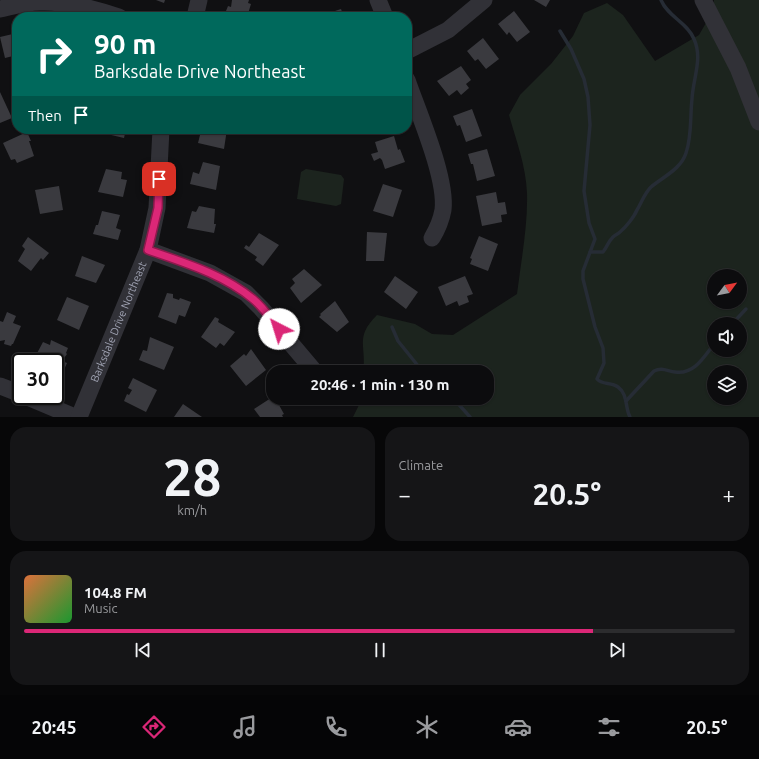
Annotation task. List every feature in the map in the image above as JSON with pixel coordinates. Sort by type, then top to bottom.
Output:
[{"type":"street","points":[[196,12],[199,0]]},
{"type":"street","points":[[378,0],[383,12]]},
{"type":"street","points":[[412,48],[448,30],[484,0]]},
{"type":"street","points":[[703,0],[738,68],[759,122]]},
{"type":"street","points":[[0,9],[39,2],[55,3],[100,12]]},
{"type":"street","points":[[412,95],[438,170],[442,189],[443,208],[440,225],[432,238]]},
{"type":"street","name":"Barksdale Drive Northeast","points":[[79,417],[148,250],[158,208],[161,134]]},
{"type":"street","points":[[148,250],[210,272],[246,293],[261,308],[309,365]]},
{"type":"street","points":[[0,386],[12,391]]},
{"type":"street","points":[[46,405],[75,417]]},
{"type":"shaded area","points":[[714,0],[759,0],[759,417],[353,417],[359,405],[494,405],[494,365],[364,365],[364,336],[370,323],[377,315],[415,324],[432,334],[453,335],[517,294],[525,231],[527,193],[523,163],[509,115],[520,95],[551,64],[573,36],[584,13],[607,3],[623,15],[655,61],[699,35],[714,9]]},
{"type":"shaded area","points":[[306,169],[341,175],[344,179],[341,204],[336,206],[297,199],[301,172]]},
{"type":"building","points":[[156,0],[165,0],[164,3]]},
{"type":"building","points":[[232,0],[249,0],[248,3],[251,4],[249,12],[226,11],[228,6],[231,7]]},
{"type":"building","points":[[534,0],[550,0],[546,7]]},
{"type":"building","points":[[341,9],[342,12],[335,12]]},
{"type":"building","points":[[514,11],[530,32],[517,42],[509,32],[507,35],[498,24]]},
{"type":"building","points":[[12,34],[12,56],[5,58],[0,37]]},
{"type":"building","points":[[483,38],[499,59],[486,69],[478,59],[475,61],[467,51]]},
{"type":"building","points":[[461,66],[471,80],[466,84],[469,88],[461,95],[457,90],[449,96],[437,81]]},
{"type":"building","points":[[0,92],[12,118],[0,123]]},
{"type":"building","points":[[472,109],[482,136],[466,142],[460,125],[457,126],[453,116]]},
{"type":"building","points":[[23,134],[28,134],[34,156],[17,163],[15,159],[11,160],[3,143]]},
{"type":"building","points":[[107,134],[125,134],[124,138]]},
{"type":"building","points":[[200,134],[226,134],[224,149],[198,143]]},
{"type":"building","points":[[394,136],[398,150],[400,149],[405,162],[385,169],[382,160],[380,158],[374,161],[371,154],[378,152],[375,142]]},
{"type":"building","points":[[487,149],[495,176],[477,181],[473,164],[471,164],[468,154]]},
{"type":"building","points":[[203,162],[220,166],[216,190],[190,184],[193,172],[199,174]]},
{"type":"building","points":[[106,169],[122,172],[121,179],[127,180],[123,197],[98,192]]},
{"type":"building","points":[[383,184],[402,190],[393,217],[373,211]]},
{"type":"building","points":[[59,186],[63,210],[40,214],[35,190]]},
{"type":"building","points":[[496,192],[498,203],[505,202],[507,214],[501,215],[502,222],[482,226],[476,196]]},
{"type":"building","points":[[199,206],[215,209],[214,224],[216,224],[214,233],[187,228],[192,211],[196,212]]},
{"type":"building","points":[[102,211],[120,215],[116,228],[121,230],[118,240],[93,234],[96,225],[98,225]]},
{"type":"building","points":[[367,232],[387,233],[384,261],[366,261]]},
{"type":"building","points":[[259,233],[279,245],[263,266],[255,260],[257,257],[244,248],[246,245],[249,247]]},
{"type":"building","points":[[479,236],[498,244],[488,271],[470,264],[472,259],[470,258]]},
{"type":"building","points":[[28,237],[49,253],[43,260],[41,258],[31,271],[18,261],[25,249],[22,246]]},
{"type":"building","points":[[82,256],[105,265],[96,283],[75,276]]},
{"type":"building","points":[[304,269],[322,285],[301,303],[290,288],[295,283],[292,279]]},
{"type":"building","points":[[395,276],[418,292],[406,309],[384,292]]},
{"type":"building","points":[[465,276],[473,294],[467,296],[469,302],[459,306],[457,301],[446,306],[438,287]]},
{"type":"building","points":[[167,293],[173,294],[173,298],[179,300],[180,298],[191,302],[185,317],[179,315],[176,324],[158,317]]},
{"type":"building","points":[[67,297],[89,306],[79,330],[57,320]]},
{"type":"building","points":[[335,301],[349,322],[337,332],[319,317],[321,315],[320,314]]},
{"type":"building","points":[[7,312],[16,316],[13,323],[21,326],[11,346],[4,344],[5,340],[0,341],[0,321],[3,322]]},
{"type":"building","points":[[215,317],[219,319],[218,322],[235,332],[224,346],[220,343],[216,348],[201,337]]},
{"type":"building","points":[[150,337],[174,347],[164,370],[139,360],[143,350],[147,351]]},
{"type":"building","points":[[51,340],[68,348],[67,354],[64,358],[64,353],[37,353],[43,342],[50,345]]},
{"type":"building","points":[[251,349],[266,370],[246,386],[230,366],[244,354],[246,356]]},
{"type":"building","points":[[64,362],[67,363],[64,370]]},
{"type":"building","points":[[133,378],[157,390],[146,412],[124,401],[127,394],[129,395],[132,390],[128,388]]},
{"type":"building","points":[[266,401],[266,405],[279,405],[284,414],[282,415],[283,417],[260,417],[254,409]]},
{"type":"building","points":[[183,404],[202,417],[174,417]]},
{"type":"waterway","points":[[590,252],[603,252],[611,239],[632,219],[651,187],[680,164],[684,159],[688,146],[691,106],[698,61],[697,46],[691,33],[668,11],[661,0]]},
{"type":"waterway","points":[[560,31],[571,49],[584,79],[588,97],[590,125],[584,191],[589,223],[595,239],[583,271],[583,279],[595,327],[603,348],[604,363],[597,379],[601,382],[615,385],[621,390],[625,397],[627,410],[630,417]]},
{"type":"waterway","points":[[739,317],[746,309]]},
{"type":"waterway","points":[[392,327],[398,341],[417,365]]},
{"type":"waterway","points":[[626,401],[654,371],[662,369],[675,372],[688,371],[698,364],[707,353]]},
{"type":"waterway","points":[[459,405],[470,417]]},
{"type":"route","points":[[159,179],[158,208],[154,232],[148,250],[210,272],[229,282],[254,300],[279,329]]}]
